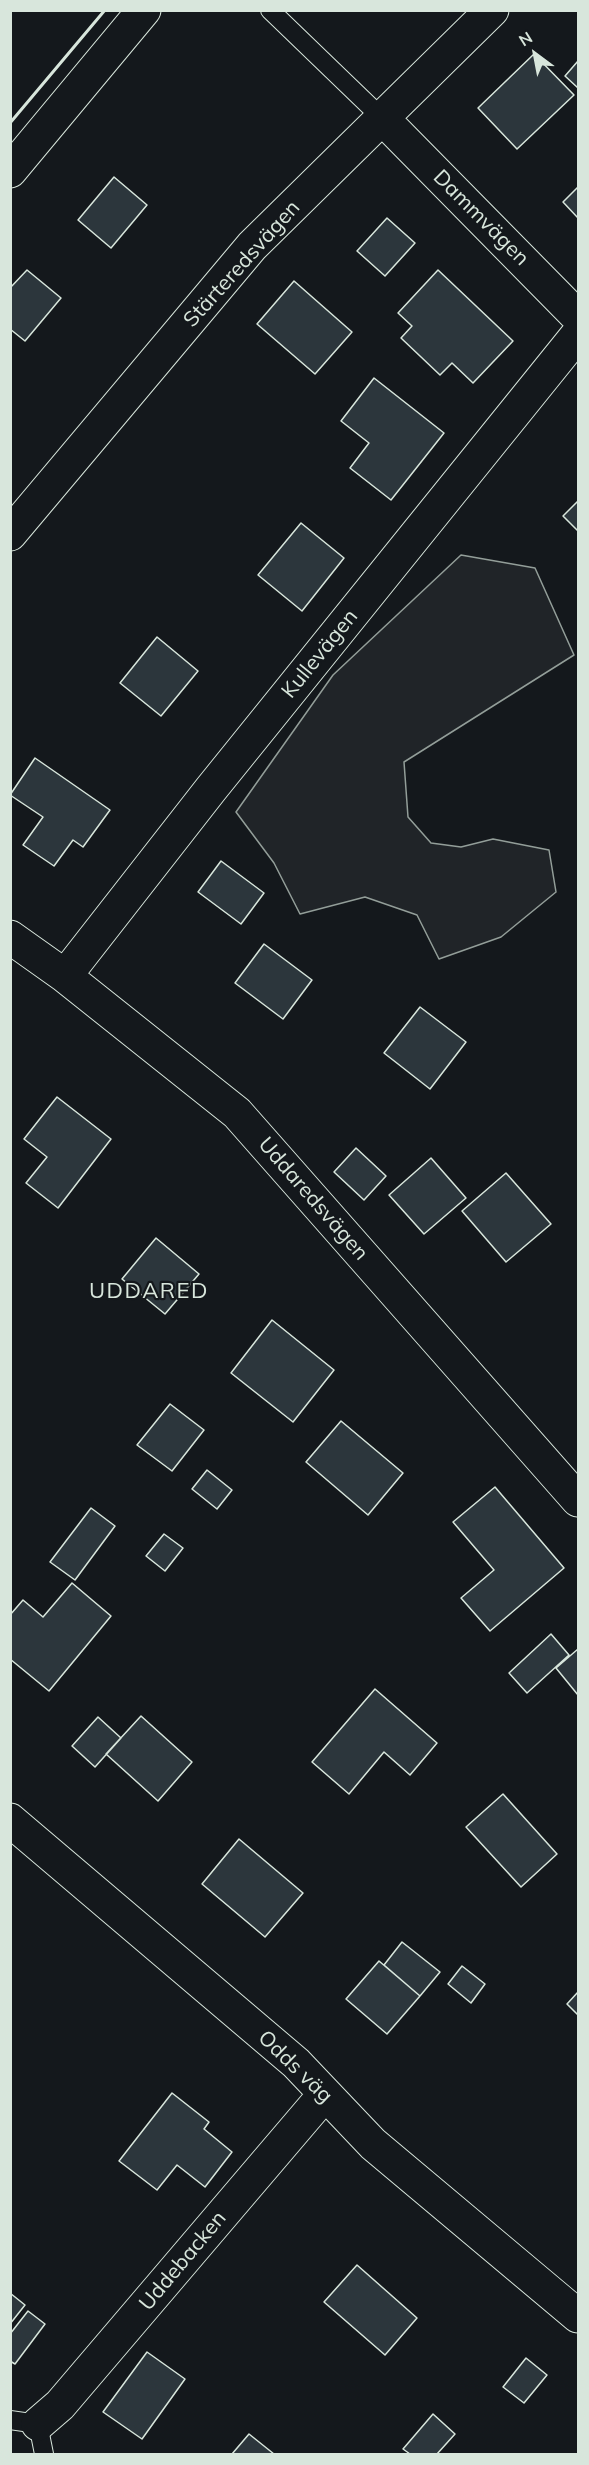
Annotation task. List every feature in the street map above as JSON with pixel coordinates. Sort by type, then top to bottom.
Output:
[{"type":"street","points":[[10,171],[144,10]]},
{"type":"street","name":"Stärteredsvägen","points":[[10,534],[252,246],[492,10]]},
{"type":"street","name":"Dammvägen","points":[[383,119],[579,317]]},
{"type":"street","name":"Kullevägen","points":[[65,976],[211,789],[579,334]]},
{"type":"street","name":"Uddaredsvägen","points":[[10,937],[65,976],[237,1113],[579,1500]]},
{"type":"street","name":"Odds väg","points":[[10,1820],[287,2056],[373,2144],[579,2316]]},
{"type":"street","name":"Uddebacken","points":[[31,2433],[60,2405],[325,2094]]},
{"type":"lane","points":[[270,10],[383,119]]},
{"type":"shaded area","points":[[461,555],[535,568],[574,655],[404,762],[408,817],[431,843],[461,847],[493,839],[549,850],[556,892],[501,937],[439,959],[417,915],[365,897],[300,914],[274,863],[236,812],[333,675]]},
{"type":"building","points":[[534,54],[574,95],[517,149],[478,108]]},
{"type":"building","points":[[578,61],[578,88],[565,76]]},
{"type":"building","points":[[114,177],[147,205],[111,248],[78,220]]},
{"type":"building","points":[[578,187],[578,218],[563,202]]},
{"type":"building","points":[[387,218],[415,243],[385,276],[357,251]]},
{"type":"building","points":[[27,270],[61,298],[25,341],[10,329],[10,288]]},
{"type":"building","points":[[438,270],[513,341],[473,383],[452,363],[440,375],[401,338],[412,326],[398,313]]},
{"type":"building","points":[[294,281],[352,332],[315,374],[257,324]]},
{"type":"building","points":[[374,378],[444,433],[391,500],[350,468],[369,443],[341,421]]},
{"type":"building","points":[[578,501],[578,531],[563,516]]},
{"type":"building","points":[[301,523],[344,558],[302,611],[258,575]]},
{"type":"building","points":[[157,637],[198,671],[161,716],[120,683]]},
{"type":"building","points":[[35,758],[110,810],[83,847],[73,840],[54,866],[23,845],[43,817],[10,795]]},
{"type":"building","points":[[221,861],[264,893],[241,924],[198,892]]},
{"type":"building","points":[[264,944],[312,980],[283,1019],[235,983]]},
{"type":"building","points":[[420,1007],[466,1042],[430,1089],[384,1053]]},
{"type":"building","points":[[57,1097],[111,1139],[58,1208],[26,1183],[47,1157],[24,1139]]},
{"type":"building","points":[[356,1148],[386,1176],[364,1200],[334,1172]]},
{"type":"building","points":[[431,1158],[466,1198],[424,1234],[389,1195]]},
{"type":"building","points":[[506,1173],[551,1224],[506,1262],[462,1211]]},
{"type":"building","points":[[156,1238],[199,1274],[165,1314],[122,1279]]},
{"type":"building","points":[[272,1320],[334,1370],[293,1422],[231,1373]]},
{"type":"building","points":[[170,1404],[204,1430],[172,1471],[137,1445]]},
{"type":"building","points":[[341,1421],[403,1473],[368,1515],[306,1462]]},
{"type":"building","points":[[207,1470],[232,1490],[217,1509],[192,1489]]},
{"type":"building","points":[[495,1487],[564,1568],[490,1631],[461,1598],[494,1570],[453,1522]]},
{"type":"building","points":[[91,1508],[115,1526],[75,1580],[50,1562]]},
{"type":"building","points":[[164,1534],[183,1548],[165,1571],[146,1556]]},
{"type":"building","points":[[72,1583],[111,1616],[49,1691],[10,1659],[10,1615],[23,1600],[43,1617]]},
{"type":"building","points":[[551,1634],[569,1655],[527,1693],[509,1673]]},
{"type":"building","points":[[578,1649],[578,1695],[556,1668]]},
{"type":"building","points":[[375,1689],[437,1743],[410,1775],[384,1752],[349,1794],[312,1762]]},
{"type":"building","points":[[141,1716],[192,1762],[158,1801],[106,1754]]},
{"type":"building","points":[[98,1717],[121,1738],[95,1767],[72,1746]]},
{"type":"building","points":[[503,1794],[557,1854],[521,1887],[466,1827]]},
{"type":"building","points":[[239,1839],[303,1893],[265,1937],[202,1884]]},
{"type":"building","points":[[402,1942],[440,1972],[420,1996],[384,1965]]},
{"type":"building","points":[[379,1961],[420,1996],[387,2034],[346,1999]]},
{"type":"building","points":[[462,1966],[485,1984],[471,2003],[448,1984]]},
{"type":"building","points":[[578,1992],[578,2015],[567,2004]]},
{"type":"building","points":[[172,2093],[209,2122],[204,2129],[232,2152],[205,2187],[177,2165],[157,2190],[119,2161]]},
{"type":"building","points":[[357,2265],[417,2318],[385,2355],[324,2302]]},
{"type":"building","points":[[10,2293],[25,2305],[10,2324]]},
{"type":"building","points":[[28,2311],[45,2324],[15,2364],[10,2361],[10,2334]]},
{"type":"building","points":[[147,2352],[185,2379],[142,2439],[103,2412]]},
{"type":"building","points":[[526,2358],[547,2375],[524,2403],[503,2387]]},
{"type":"building","points":[[433,2414],[455,2434],[437,2454],[410,2454],[403,2449]]},
{"type":"building","points":[[249,2434],[274,2454],[232,2454]]},
{"type":"wall","points":[[10,123],[105,10]]},
{"type":"district","name":"UDDARED","points":[[149,1291]]}]
